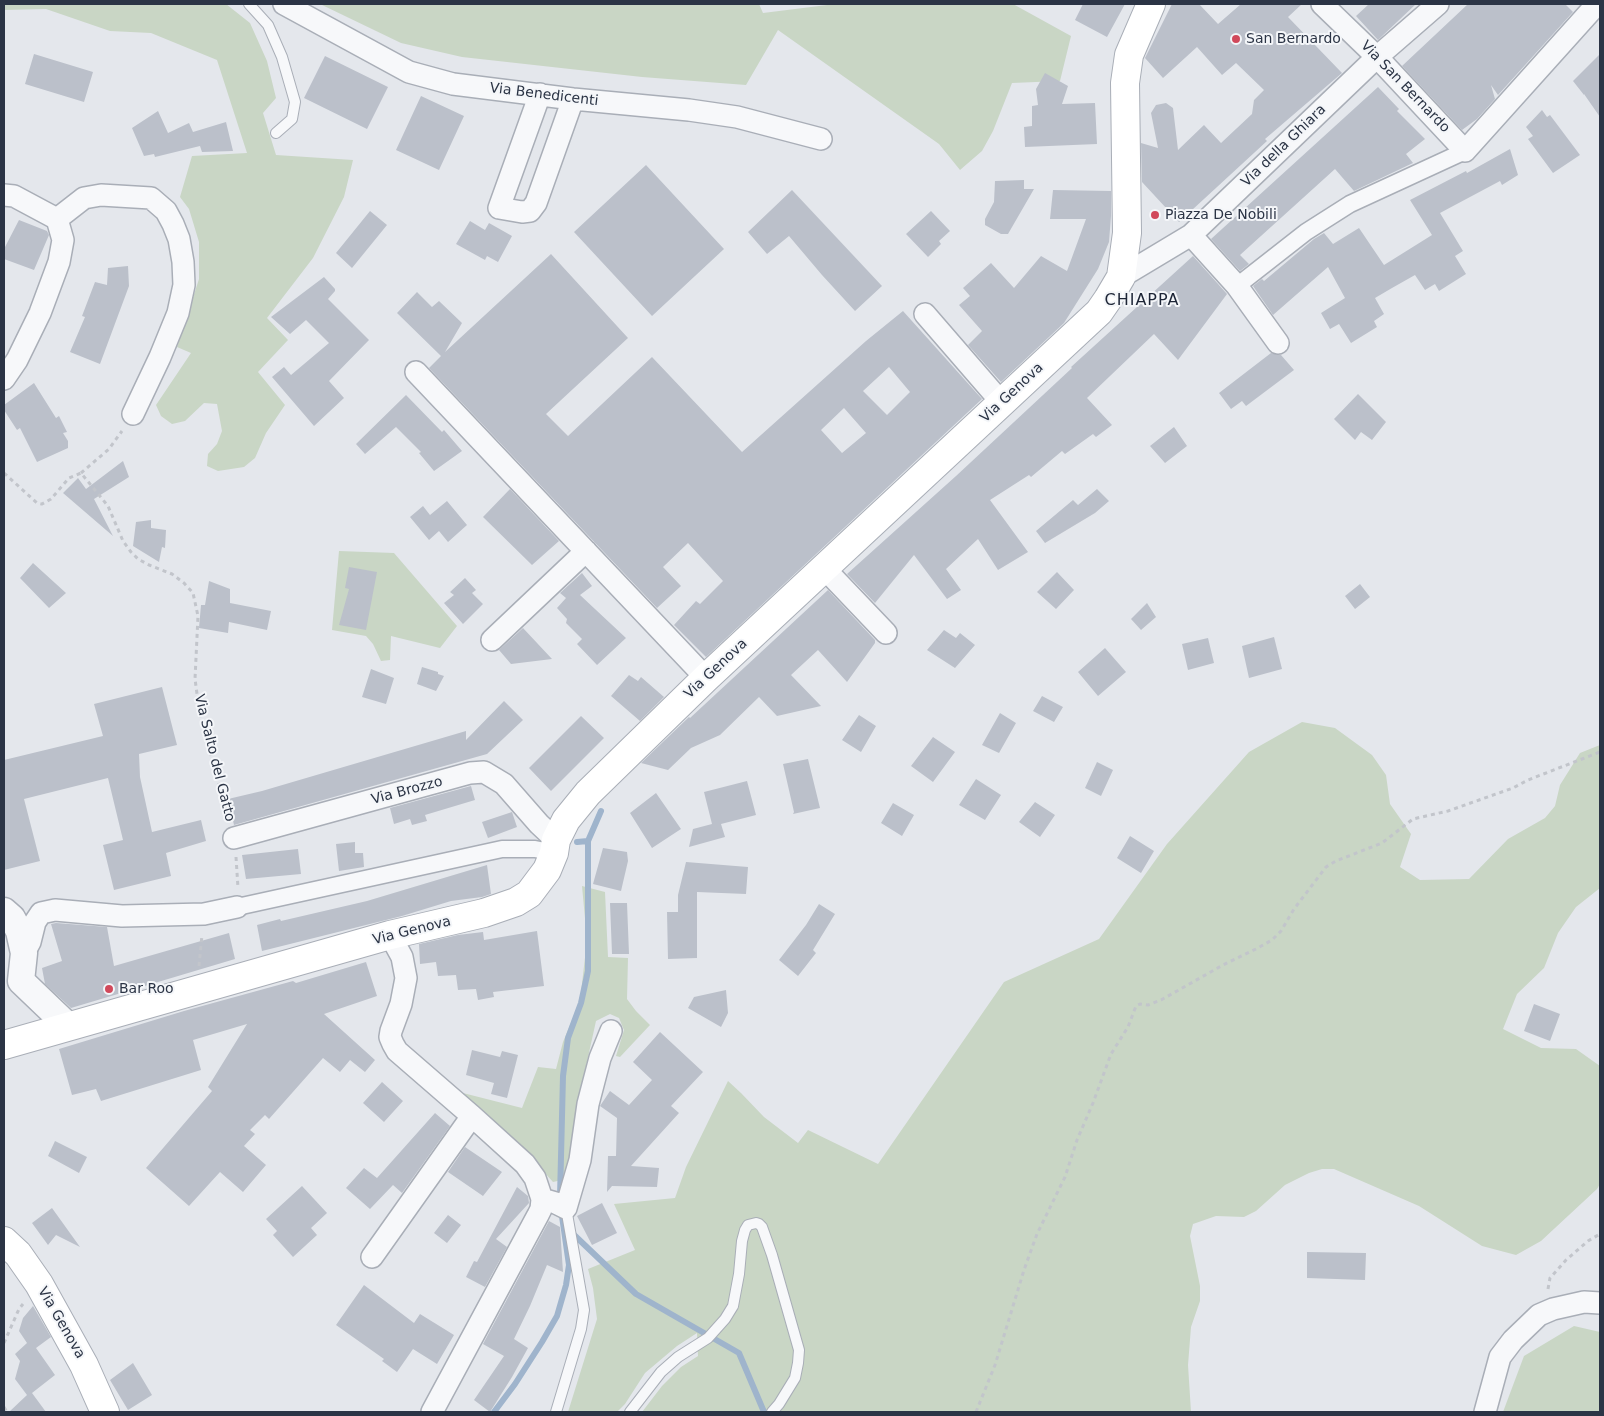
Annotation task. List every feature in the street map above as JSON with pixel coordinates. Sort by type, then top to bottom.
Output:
[{"type":"main road","name":"Via Genova","points":[[4,1045],[390,935],[484,913],[516,902],[529,894],[547,870],[566,820],[588,793],[706,678],[1099,312],[1121,277],[1127,233],[1125,83],[1129,55],[1151,4]]},
{"type":"main road","name":"Via Genova","points":[[4,1241],[18,1254],[39,1284],[84,1365],[105,1412]]},
{"type":"street","name":"Via Benedicenti","points":[[284,4],[409,72],[452,84],[737,117],[820,139]]},
{"type":"street","name":"Via San Bernardo","points":[[1322,4],[1377,57],[1465,151]]},
{"type":"street","name":"Via della Ghiara","points":[[1121,277],[1191,235],[1377,57],[1438,4]]},
{"type":"street","points":[[1237,286],[1306,232],[1350,204],[1465,151],[1597,4]]},
{"type":"street","points":[[540,94],[499,208],[522,212],[530,211],[536,203],[573,99]]},
{"type":"street","points":[[4,195],[14,196],[57,220],[63,240],[59,262],[40,313],[17,360],[4,379]]},
{"type":"street","points":[[57,220],[84,198],[101,195],[151,198],[166,211],[179,239],[184,285],[178,312],[160,357],[133,414]]},
{"type":"street","points":[[1191,235],[1237,286],[1278,344]]},
{"type":"street","points":[[925,314],[1002,403]]},
{"type":"street","points":[[416,372],[706,678]]},
{"type":"street","points":[[492,640],[586,551]]},
{"type":"street","points":[[824,568],[886,633]]},
{"type":"street","name":"Via Brozzo","points":[[234,838],[470,773],[484,772],[504,784],[540,824],[555,847]]},
{"type":"street","points":[[68,1026],[12,987],[30,942],[34,922],[41,913],[55,910],[122,916],[204,914],[502,849],[555,847]]},
{"type":"street","points":[[4,911],[12,918],[20,931],[24,953]]},
{"type":"street","points":[[390,935],[402,957],[406,978],[401,1004],[390,1037],[397,1052],[525,1164],[557,1204]]},
{"type":"street","points":[[432,1412],[541,1209],[557,1204],[580,1160],[588,1104],[600,1058],[611,1031]]},
{"type":"street","points":[[372,1256],[472,1116]]},
{"type":"street","points":[[1484,1412],[1500,1357],[1513,1340],[1539,1315],[1584,1302],[1600,1303]]},
{"type":"lane","points":[[250,4],[268,25],[282,57],[295,102],[292,119],[276,133]]},
{"type":"lane","points":[[556,1412],[581,1329],[584,1310],[557,1204]]},
{"type":"lane","points":[[630,1412],[661,1372],[678,1357],[708,1338],[725,1318],[733,1306],[740,1274],[742,1241],[745,1230],[748,1225],[756,1223],[762,1227],[772,1255],[799,1350],[795,1378],[772,1412]]},
{"type":"path","points":[[4,473],[37,503],[42,504],[51,498],[69,478],[81,473],[109,449],[133,414]]},
{"type":"path","name":"Via Salto del Gatto","points":[[81,473],[108,506],[123,541],[131,552],[138,559],[149,565],[172,574],[193,593],[198,616],[195,680],[200,716],[234,838],[238,879],[237,907]]},
{"type":"path","points":[[976,1412],[995,1365],[1037,1234],[1064,1177],[1111,1054],[1128,1027],[1136,1006],[1140,1004],[1148,1005],[1161,1000],[1272,940],[1281,931],[1326,867],[1336,861],[1382,843],[1413,819],[1448,811],[1514,788],[1528,780],[1600,752]]},
{"type":"path","points":[[196,989],[204,914]]},
{"type":"path","points":[[1545,1312],[1550,1278],[1566,1260],[1588,1241],[1600,1234]]},
{"type":"path","points":[[4,1343],[19,1309],[39,1284]]},
{"type":"path","points":[[4,1407],[7,1412]]},
{"type":"green space","points":[[4,4],[226,4],[250,23],[267,61],[276,98],[263,113],[276,155],[353,160],[344,197],[313,258],[267,318],[288,340],[258,372],[285,405],[266,433],[255,458],[244,467],[218,471],[207,466],[208,454],[217,444],[222,431],[217,404],[204,403],[185,421],[172,424],[161,416],[156,405],[191,353],[177,347],[199,279],[199,242],[189,209],[180,197],[192,156],[247,153],[217,60],[151,33],[110,31],[46,9],[4,10]]},
{"type":"green space","points":[[320,4],[759,4],[763,13],[835,4],[1013,4],[1071,36],[1060,81],[1012,83],[993,131],[982,151],[960,170],[939,144],[778,30],[746,85],[642,77],[462,57],[401,43]]},
{"type":"green space","points":[[339,551],[394,553],[457,626],[440,648],[391,636],[390,660],[381,661],[373,644],[366,636],[332,630]]},
{"type":"green space","points":[[1302,722],[1335,728],[1372,755],[1386,775],[1390,804],[1411,834],[1400,867],[1420,880],[1469,879],[1508,839],[1545,818],[1555,806],[1560,785],[1580,753],[1600,745],[1600,888],[1576,907],[1558,933],[1544,968],[1517,994],[1503,1029],[1541,1048],[1576,1049],[1600,1066],[1600,1184],[1597,1189],[1541,1241],[1516,1255],[1482,1246],[1419,1206],[1334,1169],[1322,1169],[1309,1173],[1285,1185],[1256,1211],[1244,1217],[1216,1216],[1193,1224],[1190,1236],[1200,1286],[1200,1301],[1191,1327],[1188,1365],[1191,1412],[642,1412],[662,1386],[681,1367],[698,1356],[697,1333],[677,1346],[645,1373],[625,1404],[617,1412],[568,1412],[597,1319],[593,1288],[588,1269],[635,1250],[614,1204],[675,1198],[686,1167],[728,1081],[764,1117],[798,1143],[808,1130],[878,1164],[1004,982],[1099,939],[1167,844],[1249,752]]},
{"type":"green space","points":[[582,886],[605,892],[608,957],[628,958],[627,999],[650,1025],[620,1057],[616,1056],[624,1030],[619,1018],[610,1014],[596,1021],[577,1107],[569,1159],[562,1180],[553,1182],[535,1162],[455,1091],[522,1108],[538,1067],[556,1069],[563,1042],[580,1001],[587,940]]},
{"type":"green space","points":[[1574,1326],[1600,1332],[1600,1412],[1503,1412],[1524,1356]]},
{"type":"building","points":[[1083,4],[1125,4],[1107,37],[1075,20]]},
{"type":"building","points":[[1172,4],[1199,4],[1218,24],[1241,4],[1302,4],[1288,17],[1342,73],[1265,139],[1267,141],[1179,222],[1142,182],[1141,143],[1158,148],[1151,113],[1156,105],[1166,103],[1173,108],[1178,150],[1204,125],[1221,143],[1252,114],[1254,100],[1264,90],[1236,63],[1222,75],[1197,47],[1163,78],[1145,58]]},
{"type":"building","points":[[1369,4],[1416,4],[1378,40],[1356,16]]},
{"type":"building","points":[[1468,4],[1565,4],[1573,12],[1498,95],[1491,85],[1495,99],[1477,119],[1462,130],[1402,66]]},
{"type":"building","points":[[34,54],[93,72],[84,102],[25,84]]},
{"type":"building","points":[[1600,54],[1600,117],[1573,81]]},
{"type":"building","points":[[325,56],[388,87],[367,129],[304,98]]},
{"type":"building","points":[[1045,73],[1068,86],[1062,104],[1095,103],[1097,144],[1025,147],[1024,127],[1032,126],[1032,106],[1038,105],[1036,89]]},
{"type":"building","points":[[1378,87],[1399,109],[1397,111],[1425,139],[1406,154],[1413,163],[1354,191],[1335,169],[1240,255],[1249,264],[1240,271],[1211,239]]},
{"type":"building","points":[[421,96],[464,116],[439,170],[396,150]]},
{"type":"building","points":[[1542,110],[1547,117],[1550,115],[1580,155],[1553,173],[1528,139],[1533,136],[1526,127]]},
{"type":"building","points":[[158,111],[168,133],[189,123],[193,132],[226,122],[233,151],[202,152],[200,146],[155,157],[154,154],[144,156],[132,128]]},
{"type":"building","points":[[1510,149],[1518,175],[1502,185],[1500,181],[1440,213],[1463,251],[1455,256],[1466,274],[1439,291],[1435,284],[1425,290],[1415,275],[1375,298],[1384,314],[1374,321],[1377,327],[1351,343],[1339,324],[1330,329],[1321,313],[1345,298],[1328,267],[1273,315],[1253,286],[1262,279],[1264,281],[1314,239],[1324,233],[1333,244],[1359,228],[1384,265],[1432,235],[1410,200],[1466,171],[1467,173]]},
{"type":"building","points":[[646,165],[724,249],[652,316],[574,232]]},
{"type":"building","points":[[1024,180],[1024,189],[1034,189],[1008,234],[1001,234],[985,225],[985,219],[994,202],[995,181]]},
{"type":"building","points":[[792,190],[882,286],[855,311],[789,236],[767,254],[748,232]]},
{"type":"building","points":[[1053,190],[1111,191],[1109,242],[1098,269],[1064,323],[1001,382],[968,345],[982,331],[959,305],[970,296],[963,288],[991,263],[1014,288],[1041,256],[1067,271],[1086,219],[1050,219]]},
{"type":"building","points":[[370,211],[387,225],[352,268],[336,253]]},
{"type":"building","points":[[931,211],[950,231],[939,241],[941,244],[928,257],[906,234]]},
{"type":"building","points":[[19,220],[47,231],[49,235],[34,270],[4,259],[4,249]]},
{"type":"building","points":[[470,221],[485,230],[489,223],[512,236],[498,262],[487,256],[485,260],[456,244]]},
{"type":"building","points":[[551,254],[628,338],[546,414],[568,436],[652,357],[742,452],[866,341],[903,311],[982,399],[706,657],[674,625],[696,601],[700,604],[723,581],[688,543],[663,567],[681,586],[657,608],[429,368],[441,356],[397,313],[417,292],[432,307],[439,301],[462,323],[445,352]],"holes":[[[889,367],[910,392],[887,415],[863,391]],[[844,408],[866,433],[842,453],[821,430]]]},
{"type":"building","points":[[1193,256],[1227,294],[1178,360],[1154,334],[1087,398],[1112,425],[1096,437],[1093,434],[1065,454],[1062,451],[1031,477],[1029,475],[990,500],[1028,552],[998,570],[978,539],[946,569],[961,590],[947,599],[914,555],[875,603],[847,574],[956,476],[1071,367]]},
{"type":"building","points":[[128,266],[129,286],[100,364],[70,352],[85,317],[82,316],[95,282],[107,285],[108,268]]},
{"type":"building","points":[[324,277],[335,289],[328,299],[369,340],[329,381],[344,398],[314,426],[272,377],[284,367],[291,375],[329,343],[306,320],[290,334],[271,317]]},
{"type":"building","points":[[1271,353],[1281,355],[1294,370],[1246,406],[1242,401],[1231,409],[1219,393]]},
{"type":"building","points":[[34,383],[56,418],[59,416],[67,432],[63,433],[68,441],[68,448],[37,462],[20,428],[17,430],[4,410],[4,405]]},
{"type":"building","points":[[1358,394],[1386,422],[1372,440],[1361,432],[1355,440],[1334,419]]},
{"type":"building","points":[[406,395],[442,432],[444,430],[462,451],[434,471],[419,453],[421,452],[396,427],[365,454],[356,444]]},
{"type":"building","points":[[1174,427],[1187,446],[1165,463],[1150,446]]},
{"type":"building","points":[[123,461],[129,477],[94,499],[113,536],[63,493],[78,478],[86,489]]},
{"type":"building","points":[[510,489],[559,541],[532,565],[483,517]]},
{"type":"building","points":[[1097,489],[1109,501],[1095,513],[1045,543],[1036,531],[1073,500],[1078,505]]},
{"type":"building","points":[[447,501],[467,525],[448,542],[439,531],[429,540],[410,517],[423,506],[430,515]]},
{"type":"building","points":[[151,520],[151,528],[166,530],[165,548],[162,547],[159,562],[133,546],[136,522]]},
{"type":"building","points":[[33,563],[66,593],[49,608],[20,578]]},
{"type":"building","points":[[349,567],[377,572],[366,630],[339,625],[349,589],[345,588]]},
{"type":"building","points":[[1057,572],[1074,590],[1056,609],[1037,592]]},
{"type":"building","points":[[582,573],[592,586],[580,595],[626,638],[597,665],[577,644],[582,639],[566,623],[567,619],[557,608],[566,598],[560,593]]},
{"type":"building","points":[[465,578],[476,590],[472,593],[483,604],[463,624],[444,603],[454,595],[450,592]]},
{"type":"building","points":[[209,581],[230,589],[230,603],[271,611],[267,630],[229,622],[228,633],[199,628],[201,605],[205,605]]},
{"type":"building","points":[[1360,584],[1370,597],[1355,609],[1345,596]]},
{"type":"building","points":[[828,590],[875,640],[875,643],[847,682],[818,650],[791,675],[821,706],[777,716],[759,697],[720,735],[691,748],[668,770],[641,763],[689,717]]},
{"type":"building","points":[[1147,603],[1156,617],[1141,630],[1131,619]]},
{"type":"building","points":[[523,628],[552,659],[511,664],[499,650]]},
{"type":"building","points":[[944,630],[956,638],[960,633],[975,645],[955,668],[927,650]]},
{"type":"building","points":[[1274,637],[1282,669],[1249,678],[1242,646]]},
{"type":"building","points":[[1208,638],[1214,663],[1188,670],[1182,644]]},
{"type":"building","points":[[1105,648],[1126,672],[1098,696],[1078,672]]},
{"type":"building","points":[[422,667],[444,676],[436,691],[417,684]]},
{"type":"building","points":[[371,669],[394,678],[386,704],[362,697]]},
{"type":"building","points":[[629,675],[638,681],[641,677],[664,697],[640,721],[611,696]]},
{"type":"building","points":[[162,687],[177,745],[139,754],[140,777],[152,832],[201,820],[206,841],[166,853],[171,876],[114,890],[103,845],[123,840],[108,778],[24,799],[40,861],[4,870],[4,760],[103,736],[94,704]]},
{"type":"building","points":[[1042,696],[1063,707],[1054,722],[1033,711]]},
{"type":"building","points":[[504,701],[523,720],[487,754],[234,825],[228,799],[262,791],[466,731],[466,740]]},
{"type":"building","points":[[1000,713],[1016,723],[999,753],[982,745]]},
{"type":"building","points":[[859,715],[876,726],[861,752],[842,740]]},
{"type":"building","points":[[581,716],[604,738],[551,791],[529,768]]},
{"type":"building","points":[[933,737],[955,752],[933,782],[911,766]]},
{"type":"building","points":[[808,759],[820,808],[793,814],[783,764]]},
{"type":"building","points":[[1097,762],[1113,770],[1101,796],[1085,788]]},
{"type":"building","points":[[976,779],[1001,795],[985,820],[959,805]]},
{"type":"building","points":[[747,781],[756,815],[721,824],[725,837],[689,847],[693,829],[712,824],[704,792]]},
{"type":"building","points":[[471,786],[475,800],[425,815],[427,821],[412,825],[410,819],[394,824],[390,808]]},
{"type":"building","points":[[656,793],[681,829],[652,848],[630,813]]},
{"type":"building","points":[[1035,802],[1055,815],[1040,837],[1019,822]]},
{"type":"building","points":[[893,803],[914,815],[902,836],[881,823]]},
{"type":"building","points":[[512,812],[517,827],[488,838],[482,822]]},
{"type":"building","points":[[1130,836],[1154,851],[1141,873],[1117,858]]},
{"type":"building","points":[[355,842],[355,853],[363,853],[364,867],[339,871],[336,844]]},
{"type":"building","points":[[603,848],[627,852],[628,861],[621,891],[593,884]]},
{"type":"building","points":[[298,849],[301,874],[246,879],[242,855]]},
{"type":"building","points":[[686,862],[748,867],[746,894],[697,892],[697,958],[668,959],[667,912],[678,912],[678,895]]},
{"type":"building","points":[[487,865],[491,894],[451,901],[402,916],[262,951],[257,925],[367,901]]},
{"type":"building","points":[[610,903],[627,903],[629,954],[612,954]]},
{"type":"building","points":[[819,904],[835,914],[813,950],[816,953],[798,976],[779,960],[806,925]]},
{"type":"building","points":[[51,924],[107,927],[114,966],[229,933],[235,959],[71,1008],[45,984],[42,968],[62,961]]},
{"type":"building","points":[[537,931],[544,986],[493,992],[494,997],[478,1000],[476,989],[458,990],[456,975],[438,976],[436,962],[420,964],[419,944],[458,935],[483,932],[484,940]]},
{"type":"building","points":[[366,962],[377,996],[324,1014],[375,1060],[365,1072],[350,1060],[340,1072],[323,1058],[269,1119],[265,1115],[250,1130],[255,1134],[244,1146],[266,1165],[243,1192],[220,1172],[189,1206],[146,1168],[212,1091],[208,1087],[247,1024],[193,1040],[201,1070],[101,1101],[96,1089],[72,1095],[59,1049],[184,1011],[293,981],[296,983]]},
{"type":"building","points":[[726,990],[728,1013],[721,1027],[688,1008],[694,997]]},
{"type":"building","points":[[1534,1004],[1560,1014],[1550,1041],[1524,1031]]},
{"type":"building","points":[[660,1032],[703,1072],[671,1106],[679,1113],[631,1166],[659,1168],[657,1187],[612,1186],[607,1192],[608,1156],[616,1156],[617,1118],[600,1106],[610,1091],[629,1105],[652,1080],[633,1062]]},
{"type":"building","points":[[472,1050],[500,1057],[502,1051],[518,1055],[507,1098],[491,1094],[494,1083],[466,1075]]},
{"type":"building","points":[[382,1082],[403,1101],[384,1122],[363,1103]]},
{"type":"building","points":[[435,1113],[450,1126],[402,1193],[393,1185],[370,1209],[346,1188],[364,1168],[377,1178]]},
{"type":"building","points":[[55,1141],[87,1157],[79,1173],[48,1156]]},
{"type":"building","points":[[465,1147],[502,1172],[483,1196],[448,1172]]},
{"type":"building","points":[[302,1186],[327,1213],[311,1228],[317,1235],[293,1257],[273,1235],[277,1231],[266,1219]]},
{"type":"building","points":[[517,1187],[528,1196],[529,1203],[496,1239],[507,1247],[485,1287],[466,1277],[474,1261],[477,1262]]},
{"type":"building","points":[[602,1203],[617,1233],[592,1245],[577,1216]]},
{"type":"building","points":[[52,1208],[80,1247],[56,1235],[48,1245],[32,1223]]},
{"type":"building","points":[[448,1215],[461,1225],[447,1243],[434,1233]]},
{"type":"building","points":[[549,1221],[560,1227],[563,1272],[547,1265],[514,1339],[528,1348],[490,1412],[474,1400],[504,1356],[483,1344]]},
{"type":"building","points":[[1307,1252],[1366,1253],[1365,1280],[1307,1278]]},
{"type":"building","points":[[364,1285],[414,1323],[420,1314],[454,1335],[437,1364],[413,1349],[397,1372],[382,1361],[384,1359],[336,1325]]},
{"type":"building","points":[[33,1306],[51,1337],[36,1348],[55,1375],[32,1393],[46,1412],[9,1412],[27,1395],[15,1379],[20,1361],[15,1354],[27,1343],[19,1331],[23,1318]]},
{"type":"building","points":[[133,1363],[152,1395],[128,1410],[110,1380]]},
{"type":"waterway","points":[[560,1197],[563,1076],[568,1038],[581,1003],[588,971],[588,841],[601,811]]},
{"type":"waterway","points":[[577,842],[588,841]]},
{"type":"waterway","points":[[494,1412],[515,1384],[557,1316],[566,1285],[569,1265],[561,1209]]},
{"type":"waterway","points":[[571,1232],[636,1294],[739,1353],[764,1412]]},
{"type":"place","name":"San Bernardo","points":[[1236,39]]},
{"type":"place","name":"Piazza De Nobili","points":[[1155,215]]},
{"type":"place","name":"Bar Roo","points":[[109,989]]},
{"type":"district","name":"CHIAPPA","points":[[1142,301]]}]
